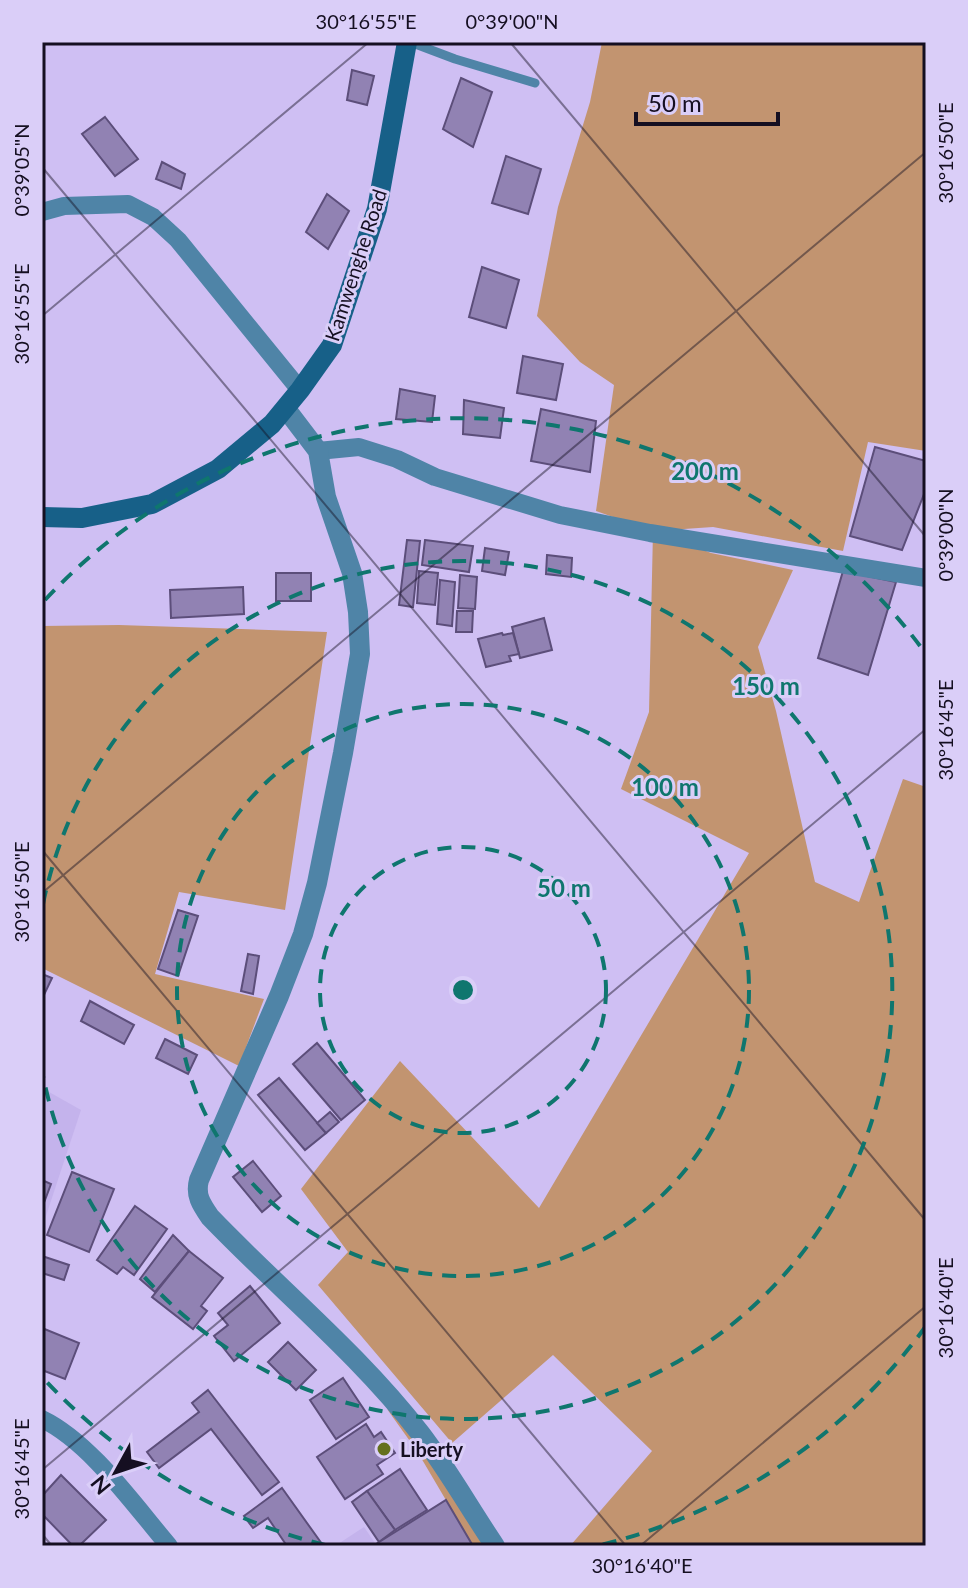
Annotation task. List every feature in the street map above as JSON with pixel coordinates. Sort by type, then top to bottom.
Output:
[{"type":"main road","name":"Kamwenghe Road","points":[[42,517],[82,518],[152,504],[218,469],[279,416],[300,390],[332,345],[377,209],[409,42]]},
{"type":"street","points":[[42,212],[64,206],[128,204],[153,217],[178,240],[300,390]]},
{"type":"street","points":[[279,416],[318,451],[326,497],[352,573],[360,654],[338,782],[303,934],[197,1191],[210,1217],[348,1351],[412,1423],[495,1546]]},
{"type":"street","points":[[318,451],[359,447],[397,459],[435,477],[560,515],[650,533],[926,578]]},
{"type":"street","points":[[42,1419],[59,1428],[94,1458],[169,1546]]},
{"type":"lane","points":[[409,42],[535,83]]},
{"type":"shaded area","points":[[602,42],[926,42],[926,451],[868,442],[843,551],[713,527],[655,531],[711,553],[793,570],[758,647],[776,711],[815,882],[859,902],[903,779],[926,787],[926,1546],[570,1546],[652,1451],[553,1355],[452,1443],[318,1285],[348,1252],[301,1189],[400,1061],[539,1208],[749,853],[621,789],[649,712],[653,531],[596,511],[614,385],[580,362],[537,316],[558,207],[590,102]]},
{"type":"shaded area","points":[[119,625],[327,632],[285,910],[179,892],[155,974],[264,999],[239,1066],[42,968],[42,626]]},
{"type":"shaded area","points":[[42,1088],[81,1110],[42,1228]]},
{"type":"shaded area","points":[[387,1409],[416,1432],[486,1546],[473,1546],[417,1451]]},
{"type":"shaded area","points":[[364,1527],[377,1546],[335,1546]]},
{"type":"building","points":[[352,70],[374,76],[367,105],[347,100]]},
{"type":"building","points":[[461,78],[492,92],[473,147],[443,129]]},
{"type":"building","points":[[105,117],[138,159],[115,176],[82,134]]},
{"type":"building","points":[[506,156],[541,169],[528,214],[492,203]]},
{"type":"building","points":[[162,162],[185,174],[181,189],[156,179]]},
{"type":"building","points":[[327,194],[349,211],[328,249],[306,232]]},
{"type":"building","points":[[482,267],[519,280],[506,328],[469,317]]},
{"type":"building","points":[[523,356],[563,364],[556,400],[517,393]]},
{"type":"building","points":[[400,389],[435,396],[432,422],[396,419]]},
{"type":"building","points":[[464,400],[504,408],[500,438],[463,434]]},
{"type":"building","points":[[541,409],[596,421],[590,472],[531,461]]},
{"type":"building","points":[[875,447],[926,461],[926,489],[902,550],[850,536]]},
{"type":"building","points":[[407,540],[420,541],[413,607],[399,605]]},
{"type":"building","points":[[425,540],[473,546],[469,572],[422,565]]},
{"type":"building","points":[[485,548],[509,552],[505,575],[482,571]]},
{"type":"building","points":[[547,555],[572,558],[571,577],[546,574]]},
{"type":"building","points":[[419,571],[438,573],[435,605],[417,603]]},
{"type":"building","points":[[843,571],[896,582],[868,675],[818,658]]},
{"type":"building","points":[[276,573],[311,573],[311,601],[276,601]]},
{"type":"building","points":[[460,575],[477,577],[475,609],[458,608]]},
{"type":"building","points":[[440,580],[455,582],[452,626],[437,624]]},
{"type":"building","points":[[243,587],[244,614],[171,618],[170,590]]},
{"type":"building","points":[[457,611],[473,611],[472,632],[456,632]]},
{"type":"building","points":[[544,618],[552,650],[520,658],[512,627]]},
{"type":"building","points":[[513,633],[519,654],[509,656],[511,661],[486,667],[478,639]]},
{"type":"building","points":[[178,910],[198,916],[178,976],[158,969]]},
{"type":"building","points":[[248,954],[259,956],[253,994],[241,991]]},
{"type":"building","points":[[42,974],[52,978],[42,999]]},
{"type":"building","points":[[90,1001],[134,1025],[124,1044],[81,1021]]},
{"type":"building","points":[[165,1039],[197,1055],[188,1074],[156,1058]]},
{"type":"building","points":[[317,1043],[365,1100],[341,1120],[293,1064]]},
{"type":"building","points":[[279,1078],[326,1133],[305,1150],[258,1095]]},
{"type":"building","points":[[330,1112],[339,1122],[326,1133],[317,1123]]},
{"type":"building","points":[[253,1161],[281,1196],[262,1212],[233,1177]]},
{"type":"building","points":[[72,1172],[114,1189],[89,1252],[47,1235]]},
{"type":"building","points":[[42,1180],[51,1184],[42,1208]]},
{"type":"building","points":[[135,1206],[167,1229],[134,1275],[123,1267],[117,1274],[97,1260]]},
{"type":"building","points":[[173,1235],[189,1251],[155,1292],[140,1279]]},
{"type":"building","points":[[189,1251],[223,1278],[201,1306],[207,1311],[193,1329],[152,1297]]},
{"type":"building","points":[[42,1256],[69,1265],[64,1280],[42,1273]]},
{"type":"building","points":[[250,1286],[280,1323],[234,1361],[214,1336],[228,1325],[218,1313]]},
{"type":"building","points":[[42,1328],[79,1343],[65,1379],[42,1370]]},
{"type":"building","points":[[288,1342],[316,1370],[296,1390],[268,1362]]},
{"type":"building","points":[[343,1378],[369,1417],[336,1439],[310,1400]]},
{"type":"building","points":[[208,1390],[279,1482],[262,1495],[211,1429],[159,1468],[147,1452],[199,1412],[192,1403]]},
{"type":"building","points":[[366,1424],[374,1437],[381,1432],[395,1453],[377,1465],[383,1474],[345,1499],[317,1457]]},
{"type":"building","points":[[400,1469],[427,1510],[395,1530],[367,1491]]},
{"type":"building","points":[[61,1475],[106,1520],[79,1546],[73,1546],[42,1514],[42,1496]]},
{"type":"building","points":[[282,1488],[322,1544],[287,1546],[268,1518],[253,1528],[244,1516]]},
{"type":"building","points":[[367,1491],[395,1530],[379,1542],[352,1502]]},
{"type":"building","points":[[446,1500],[473,1546],[377,1546],[376,1544]]},
{"type":"place","name":"Liberty","points":[[384,1449]]}]
